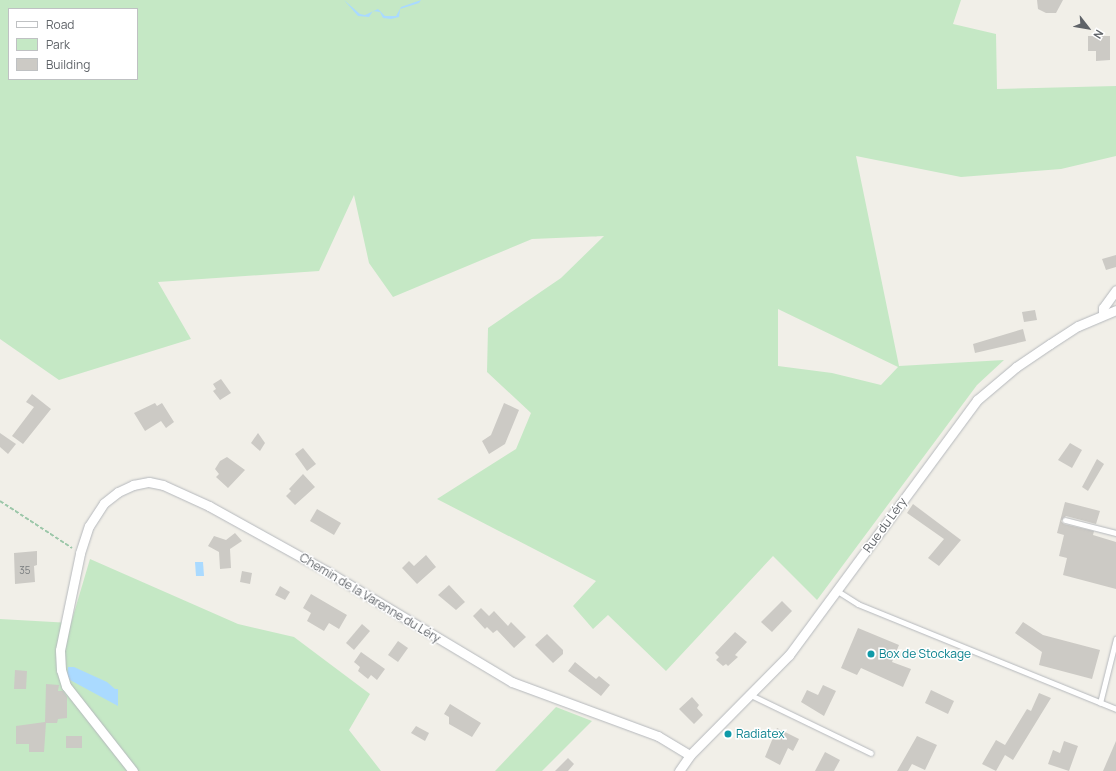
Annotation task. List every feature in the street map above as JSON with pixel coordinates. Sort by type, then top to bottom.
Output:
[{"type":"street","points":[[1103,314],[1103,308],[1116,290]]},
{"type":"street","name":"Rue du Léry","points":[[679,771],[690,754],[751,695],[789,654],[977,400],[1016,367],[1078,326],[1103,314],[1116,310]]},
{"type":"street","name":"Chemin de la Varenne du Léry","points":[[133,771],[80,706],[66,686],[61,670],[60,650],[80,553],[89,526],[104,502],[132,484],[149,482],[163,485],[209,506],[321,568],[512,682],[651,734],[690,754]]},
{"type":"lane","points":[[1065,520],[1116,533]]},
{"type":"lane","points":[[836,590],[858,604],[1116,710]]},
{"type":"lane","points":[[1100,703],[1116,639]]},
{"type":"lane","points":[[751,695],[871,753]]},
{"type":"path","points":[[0,501],[80,553]]},
{"type":"green space","points":[[0,0],[961,0],[953,24],[996,34],[997,89],[1116,86],[1116,156],[1061,169],[961,177],[856,156],[899,366],[1004,360],[977,385],[817,600],[773,556],[666,671],[608,615],[593,629],[573,606],[596,581],[437,499],[516,449],[531,413],[487,372],[488,328],[561,278],[604,236],[532,239],[393,297],[369,263],[354,195],[319,271],[158,282],[191,339],[59,380],[0,339]],"holes":[[[778,309],[898,367],[881,385],[832,373],[778,366]]]},
{"type":"green space","points":[[90,559],[238,624],[294,637],[370,694],[349,730],[381,771],[0,771],[0,619],[71,623]]},
{"type":"green space","points":[[556,707],[592,721],[542,771],[495,771]]},
{"type":"water","points":[[344,0],[360,14],[365,15],[373,11],[369,17],[358,16]]},
{"type":"water","points":[[421,0],[419,3],[400,9],[399,17],[391,19],[383,18],[380,12],[374,11],[378,9],[385,16],[396,16],[401,7]]},
{"type":"water","points":[[195,562],[203,562],[204,576],[196,576]]},
{"type":"water","points":[[68,667],[74,667],[107,682],[115,689],[118,689],[118,706],[70,680],[67,676]]},
{"type":"building","points":[[1037,0],[1063,0],[1056,13],[1046,13],[1038,9]]},
{"type":"building","points":[[1088,36],[1110,36],[1110,60],[1096,61],[1096,51],[1088,51]]},
{"type":"building","points":[[1116,255],[1116,267],[1106,270],[1102,259]]},
{"type":"building","points":[[1035,310],[1037,320],[1024,322],[1022,312]]},
{"type":"building","points":[[1023,329],[1026,341],[975,353],[973,344]]},
{"type":"building","points":[[221,379],[231,393],[220,400],[213,391],[216,389],[213,384]]},
{"type":"building","points":[[32,394],[51,409],[23,444],[12,436],[34,407],[26,402]]},
{"type":"building","points":[[155,403],[157,406],[162,403],[174,422],[166,428],[161,421],[145,431],[134,413]]},
{"type":"building","points":[[504,403],[519,410],[505,444],[489,454],[482,441],[491,435]]},
{"type":"building","points":[[0,433],[16,444],[8,454],[0,447]]},
{"type":"building","points":[[258,433],[265,443],[260,451],[251,443]]},
{"type":"building","points":[[1070,443],[1082,450],[1072,468],[1058,460]]},
{"type":"building","points":[[303,448],[316,464],[307,471],[295,454]]},
{"type":"building","points":[[227,457],[245,470],[228,488],[216,477],[219,474],[215,469],[220,461]]},
{"type":"building","points":[[1097,459],[1104,464],[1088,491],[1082,487]]},
{"type":"building","points":[[303,474],[315,487],[295,505],[286,496],[291,491],[289,489]]},
{"type":"building","points":[[1065,502],[1100,511],[1096,524],[1066,516],[1061,521],[1064,524],[1094,531],[1093,535],[1116,542],[1116,589],[1063,575],[1067,558],[1059,556],[1064,535],[1057,533]]},
{"type":"building","points":[[913,504],[961,540],[939,566],[928,558],[944,539],[907,513]]},
{"type":"building","points":[[317,509],[341,523],[334,535],[310,521]]},
{"type":"building","points":[[235,533],[242,541],[230,549],[231,568],[220,569],[219,552],[208,546],[214,536],[226,540]]},
{"type":"building","points":[[37,551],[37,565],[34,566],[35,582],[15,584],[14,553]]},
{"type":"building","points":[[426,555],[436,567],[417,584],[402,568],[409,561],[414,566]]},
{"type":"building","points":[[242,571],[252,573],[250,584],[240,582]]},
{"type":"building","points":[[449,585],[465,602],[456,610],[438,595]]},
{"type":"building","points":[[280,586],[290,592],[285,600],[275,595]]},
{"type":"building","points":[[311,594],[347,615],[339,629],[329,623],[324,631],[307,621],[311,613],[303,608]]},
{"type":"building","points":[[782,601],[792,611],[772,632],[761,622]]},
{"type":"building","points":[[481,608],[489,616],[494,611],[508,626],[511,622],[526,637],[514,648],[497,630],[493,633],[487,627],[485,629],[473,616]]},
{"type":"building","points":[[1023,622],[1043,635],[1100,650],[1092,679],[1039,665],[1042,652],[1015,633]]},
{"type":"building","points":[[362,624],[370,631],[354,650],[346,643]]},
{"type":"building","name":"Box de Stockage","points":[[858,628],[899,645],[892,662],[911,669],[903,687],[861,668],[857,675],[841,668]]},
{"type":"building","points":[[735,632],[747,642],[735,655],[738,657],[728,666],[726,664],[723,666],[716,660],[719,657],[715,653]]},
{"type":"building","points":[[547,634],[563,650],[563,654],[553,663],[535,645]]},
{"type":"building","points":[[398,641],[408,648],[398,662],[388,655]]},
{"type":"building","points":[[361,652],[385,669],[377,680],[371,675],[368,679],[358,671],[360,667],[354,662]]},
{"type":"building","points":[[575,662],[596,679],[599,676],[610,685],[601,696],[568,671]]},
{"type":"building","points":[[15,670],[27,671],[26,689],[14,689]]},
{"type":"building","points":[[46,684],[59,685],[58,691],[63,691],[67,697],[67,718],[58,719],[57,723],[46,723],[44,752],[29,752],[29,744],[16,744],[16,726],[45,722]]},
{"type":"building","points":[[823,685],[836,691],[824,716],[801,702],[807,690],[818,695]]},
{"type":"building","points":[[931,690],[954,701],[948,714],[925,703]]},
{"type":"building","points":[[1039,693],[1051,698],[1013,760],[1005,755],[996,771],[982,764],[996,740],[1005,745],[1027,709],[1031,711]]},
{"type":"building","points":[[692,697],[699,705],[697,708],[703,715],[694,724],[679,709]]},
{"type":"building","points":[[450,704],[481,723],[472,737],[449,724],[449,717],[444,714]]},
{"type":"building","points":[[416,726],[429,733],[425,741],[411,733]]},
{"type":"building","points":[[777,728],[799,739],[793,751],[788,748],[780,765],[765,757]]},
{"type":"building","points":[[66,736],[82,736],[82,748],[66,748]]},
{"type":"building","points":[[917,736],[937,745],[925,770],[912,764],[908,771],[897,771]]},
{"type":"building","points":[[1064,741],[1078,746],[1069,771],[1048,764],[1053,750],[1060,753]]},
{"type":"building","points":[[1116,741],[1116,771],[1103,771]]},
{"type":"building","points":[[825,752],[840,760],[834,771],[815,771]]},
{"type":"building","points":[[568,758],[574,764],[568,771],[555,771]]},
{"type":"place","name":"Box de Stockage","points":[[871,654]]},
{"type":"place","name":"Radiatex","points":[[728,734]]}]
